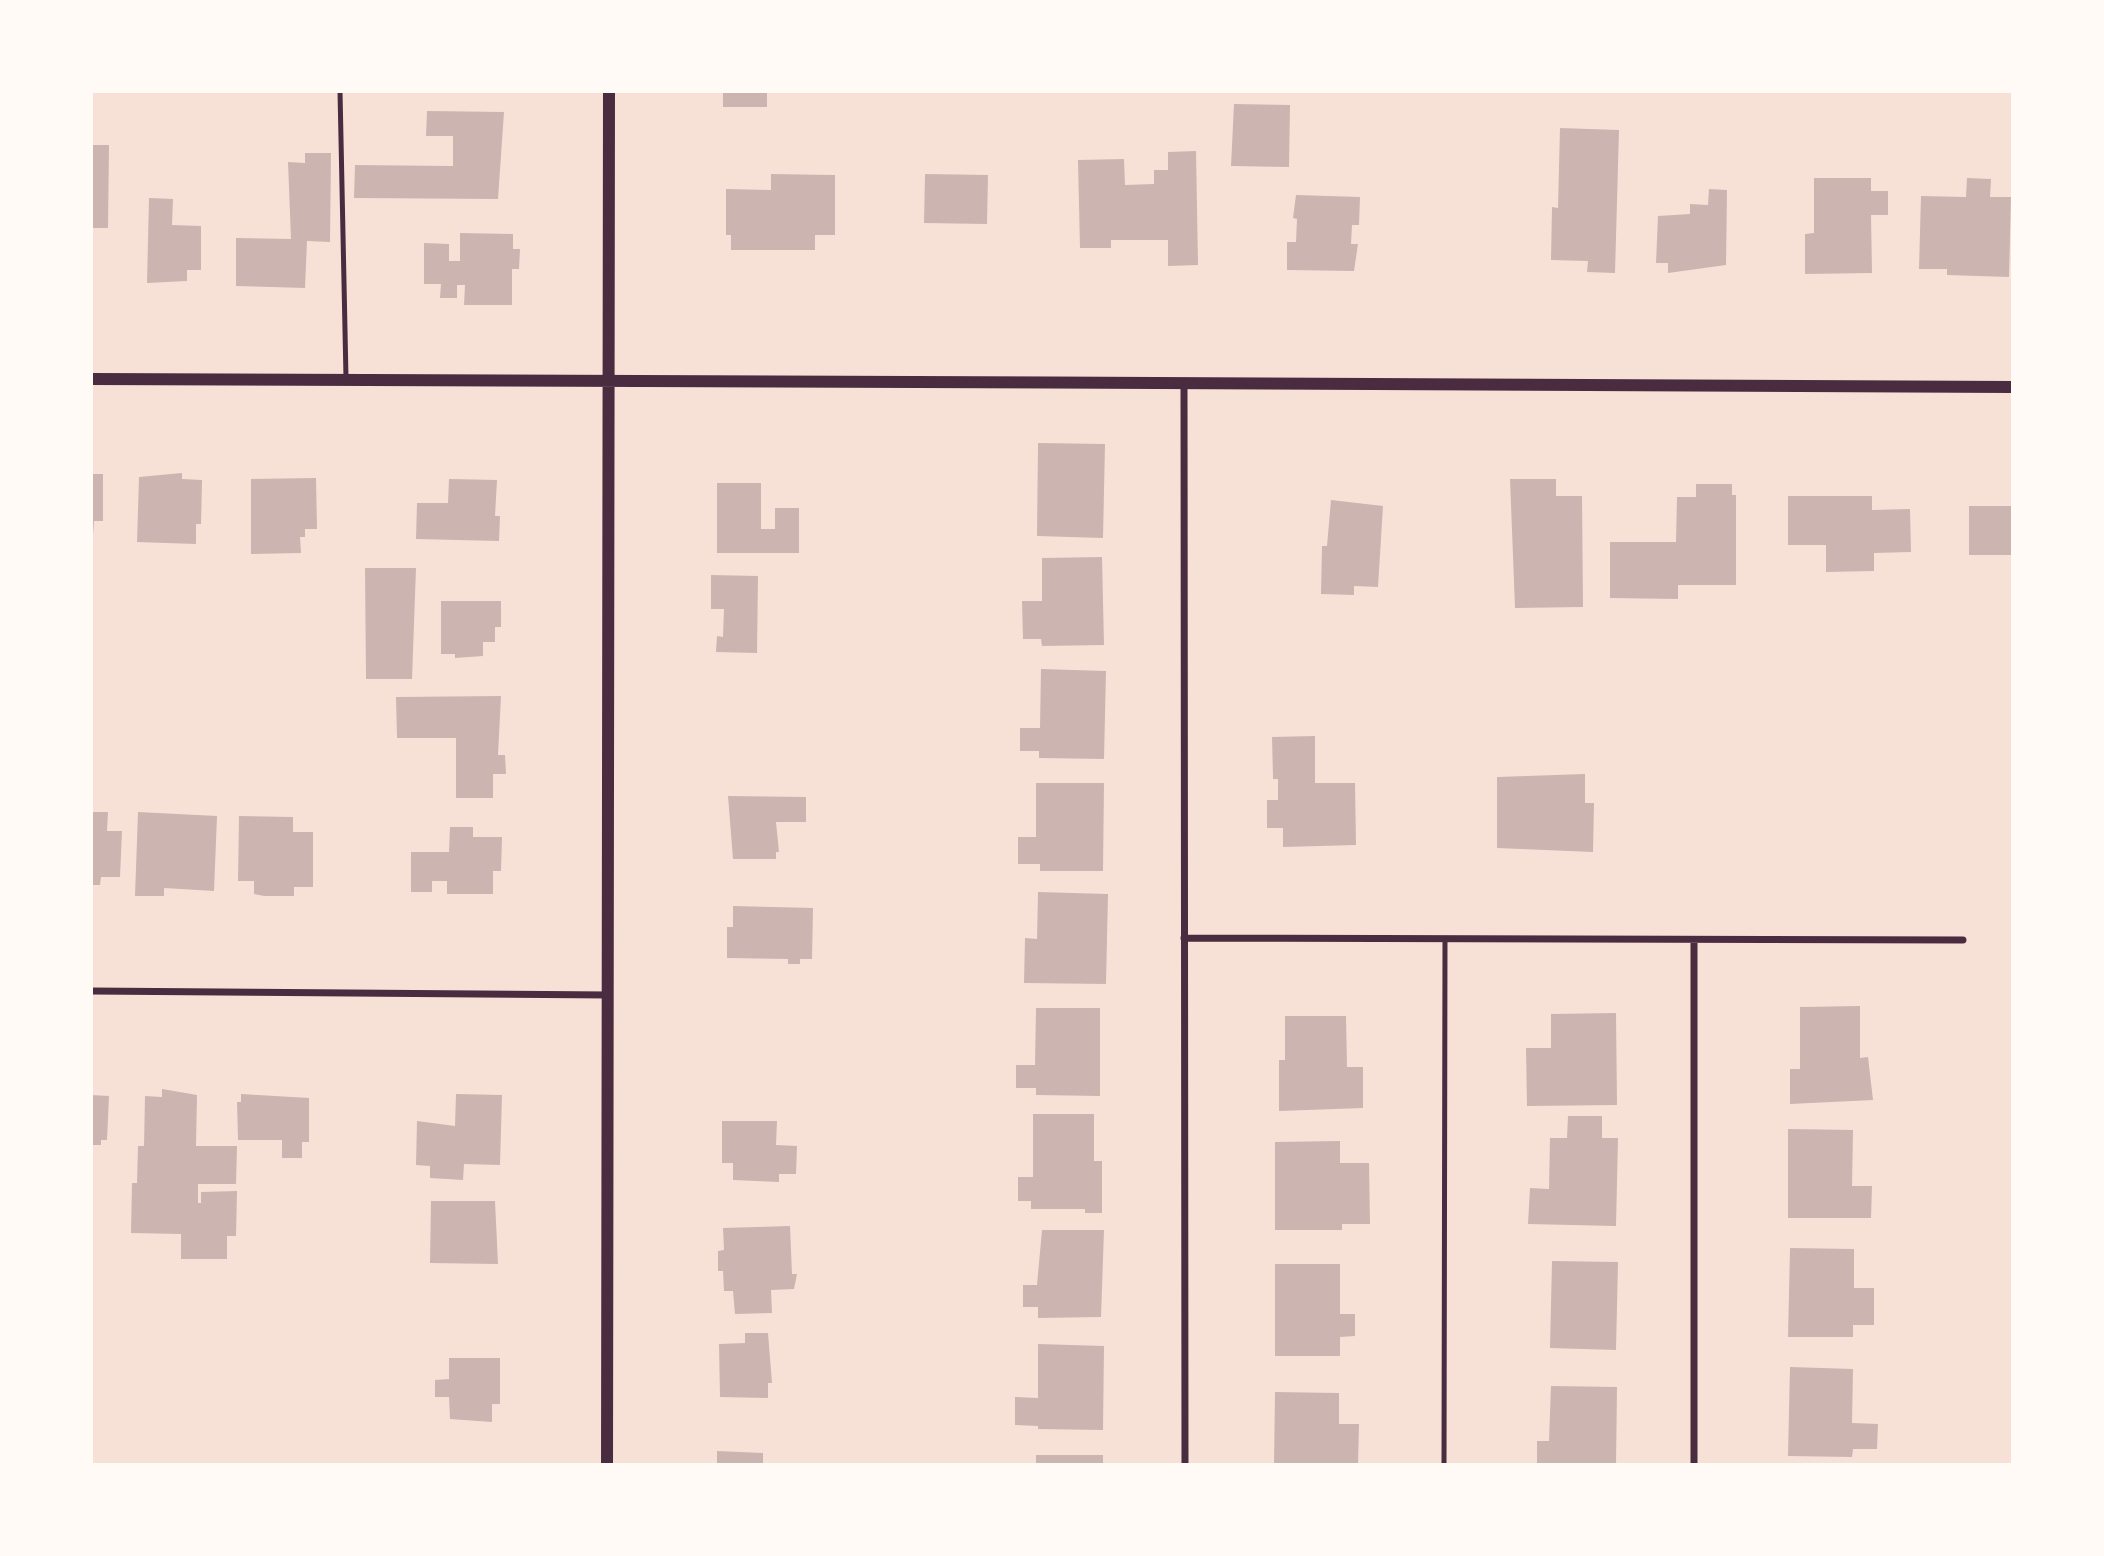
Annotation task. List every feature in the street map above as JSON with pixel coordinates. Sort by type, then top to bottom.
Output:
[{"type":"street","points":[[607,1465],[609,91]]},
{"type":"street","points":[[91,379],[2013,387]]},
{"type":"street","points":[[1184,382],[1185,1465]]},
{"type":"street","points":[[1184,938],[1962,940]]},
{"type":"street","points":[[1694,940],[1694,1465]]},
{"type":"street","points":[[91,991],[609,995]]},
{"type":"lane","points":[[340,91],[346,380]]},
{"type":"lane","points":[[1444,1465],[1445,939]]},
{"type":"building","points":[[723,91],[767,91],[767,107],[723,107]]},
{"type":"building","points":[[1234,104],[1290,105],[1289,167],[1231,166]]},
{"type":"building","points":[[427,111],[504,112],[498,199],[354,198],[355,165],[453,166],[453,136],[426,136]]},
{"type":"building","points":[[1560,128],[1619,130],[1615,273],[1587,272],[1588,261],[1551,260],[1552,207],[1558,208]]},
{"type":"building","points":[[91,145],[109,145],[108,228],[91,228]]},
{"type":"building","points":[[1196,151],[1198,265],[1168,266],[1168,240],[1111,240],[1111,248],[1080,248],[1078,160],[1124,159],[1125,185],[1154,184],[1154,170],[1168,170],[1168,152]]},
{"type":"building","points":[[305,153],[331,153],[330,242],[307,241],[305,288],[236,286],[236,238],[291,239],[288,162],[305,163]]},
{"type":"building","points":[[771,174],[835,175],[835,235],[815,235],[815,250],[731,250],[731,235],[726,235],[726,189],[771,190]]},
{"type":"building","points":[[925,174],[988,175],[987,224],[924,223]]},
{"type":"building","points":[[1814,178],[1871,178],[1871,191],[1888,191],[1888,215],[1871,215],[1872,273],[1805,274],[1805,234],[1814,233]]},
{"type":"building","points":[[1967,178],[1991,179],[1990,197],[2011,197],[2009,277],[1947,275],[1947,269],[1919,269],[1921,196],[1966,197]]},
{"type":"building","points":[[1709,189],[1727,190],[1726,265],[1668,273],[1668,263],[1656,263],[1658,216],[1690,214],[1690,204],[1708,205]]},
{"type":"building","points":[[1296,195],[1360,197],[1359,225],[1352,225],[1351,244],[1358,244],[1354,271],[1287,270],[1287,242],[1296,242],[1297,219],[1293,218]]},
{"type":"building","points":[[149,198],[173,199],[172,225],[201,226],[201,270],[187,270],[187,281],[147,283]]},
{"type":"building","points":[[460,233],[513,234],[513,249],[520,249],[519,269],[512,269],[512,305],[464,305],[465,285],[457,285],[457,298],[440,298],[441,284],[424,284],[424,243],[449,244],[449,261],[460,261]]},
{"type":"building","points":[[1038,443],[1105,444],[1103,538],[1037,536]]},
{"type":"building","points":[[182,473],[182,479],[202,480],[201,524],[196,524],[196,544],[137,542],[139,477]]},
{"type":"building","points":[[91,474],[103,474],[103,521],[94,521],[93,536]]},
{"type":"building","points":[[316,478],[317,529],[305,529],[305,537],[300,537],[301,553],[251,554],[251,479]]},
{"type":"building","points":[[449,479],[497,480],[495,516],[500,516],[499,541],[416,539],[417,503],[448,503]]},
{"type":"building","points":[[1510,479],[1556,479],[1556,496],[1582,496],[1583,607],[1515,608]]},
{"type":"building","points":[[717,483],[761,483],[761,529],[775,529],[775,508],[799,508],[799,553],[717,553]]},
{"type":"building","points":[[1696,484],[1732,484],[1732,495],[1736,495],[1736,585],[1678,585],[1678,599],[1610,598],[1610,542],[1676,542],[1677,497],[1696,497]]},
{"type":"building","points":[[1788,496],[1872,496],[1872,510],[1910,509],[1911,552],[1874,553],[1874,571],[1826,572],[1826,545],[1788,545]]},
{"type":"building","points":[[1331,500],[1383,506],[1378,587],[1354,586],[1354,595],[1321,594],[1322,546],[1327,546]]},
{"type":"building","points":[[1969,506],[2013,506],[2013,555],[1969,555]]},
{"type":"building","points":[[1102,557],[1104,645],[1042,646],[1041,639],[1023,639],[1022,601],[1042,601],[1042,558]]},
{"type":"building","points":[[365,568],[416,568],[412,679],[366,679]]},
{"type":"building","points":[[711,575],[758,576],[757,653],[716,652],[717,636],[723,637],[724,609],[711,609]]},
{"type":"building","points":[[441,601],[501,601],[501,627],[495,627],[495,642],[483,642],[483,656],[455,658],[455,654],[441,654]]},
{"type":"building","points":[[1041,669],[1106,671],[1104,759],[1039,758],[1039,751],[1020,751],[1020,728],[1040,728]]},
{"type":"building","points":[[501,696],[498,755],[505,755],[506,774],[493,774],[493,798],[456,798],[456,738],[397,738],[396,697]]},
{"type":"building","points":[[1315,736],[1315,783],[1355,783],[1356,845],[1283,847],[1283,828],[1267,828],[1267,800],[1278,800],[1278,779],[1273,779],[1272,737]]},
{"type":"building","points":[[1585,774],[1585,803],[1594,803],[1593,852],[1497,848],[1497,777]]},
{"type":"building","points":[[1036,783],[1104,783],[1103,871],[1040,871],[1040,864],[1018,864],[1018,837],[1036,837]]},
{"type":"building","points":[[728,796],[806,797],[806,822],[776,822],[779,852],[776,852],[776,859],[733,859]]},
{"type":"building","points":[[91,812],[108,812],[107,831],[122,831],[120,877],[101,877],[100,885],[91,885]]},
{"type":"building","points":[[138,812],[217,816],[214,891],[164,888],[164,896],[135,896]]},
{"type":"building","points":[[239,816],[293,817],[293,832],[313,832],[313,887],[294,887],[294,896],[264,896],[254,894],[254,881],[238,881]]},
{"type":"building","points":[[450,827],[473,827],[473,837],[502,837],[501,871],[493,871],[493,894],[447,894],[447,881],[432,881],[432,892],[411,892],[411,852],[449,852]]},
{"type":"building","points":[[1038,892],[1108,894],[1106,984],[1024,983],[1025,938],[1037,939]]},
{"type":"building","points":[[733,906],[813,908],[812,959],[800,959],[800,964],[788,964],[788,959],[727,958],[727,927],[733,927]]},
{"type":"building","points":[[1860,1006],[1860,1058],[1868,1057],[1873,1100],[1790,1104],[1790,1069],[1800,1069],[1800,1007]]},
{"type":"building","points":[[1036,1008],[1100,1008],[1100,1096],[1036,1095],[1036,1088],[1016,1088],[1016,1065],[1035,1065]]},
{"type":"building","points":[[1616,1013],[1617,1105],[1527,1106],[1526,1048],[1551,1048],[1551,1014]]},
{"type":"building","points":[[1285,1016],[1346,1016],[1347,1067],[1363,1067],[1363,1108],[1279,1111],[1279,1060],[1285,1060]]},
{"type":"building","points":[[162,1089],[197,1095],[196,1146],[237,1146],[236,1184],[198,1184],[198,1203],[201,1203],[201,1192],[237,1191],[236,1236],[227,1236],[227,1259],[181,1259],[181,1234],[131,1233],[132,1183],[137,1183],[138,1146],[144,1146],[145,1096],[162,1097]]},
{"type":"building","points":[[241,1094],[309,1098],[309,1142],[302,1142],[302,1158],[282,1158],[282,1140],[238,1140],[237,1102],[241,1102]]},
{"type":"building","points":[[456,1094],[502,1095],[500,1165],[464,1164],[463,1180],[430,1178],[430,1166],[416,1165],[417,1121],[455,1126]]},
{"type":"building","points":[[91,1095],[109,1096],[107,1140],[101,1140],[101,1145],[91,1145]]},
{"type":"building","points":[[1033,1114],[1094,1114],[1094,1161],[1102,1161],[1102,1213],[1085,1213],[1085,1209],[1031,1209],[1031,1201],[1018,1201],[1018,1177],[1033,1177]]},
{"type":"building","points":[[1568,1116],[1602,1116],[1602,1138],[1618,1138],[1616,1226],[1528,1224],[1530,1188],[1549,1189],[1550,1138],[1567,1138]]},
{"type":"building","points":[[722,1121],[777,1121],[776,1145],[797,1146],[796,1174],[779,1174],[779,1182],[733,1180],[733,1163],[722,1163]]},
{"type":"building","points":[[1788,1129],[1853,1130],[1852,1186],[1872,1186],[1871,1218],[1788,1218]]},
{"type":"building","points":[[1340,1141],[1340,1163],[1369,1163],[1370,1224],[1342,1224],[1342,1230],[1275,1230],[1275,1142]]},
{"type":"building","points":[[431,1201],[495,1201],[498,1264],[430,1263]]},
{"type":"building","points":[[790,1226],[792,1274],[797,1274],[794,1289],[771,1290],[772,1313],[735,1314],[733,1291],[724,1291],[723,1271],[718,1271],[718,1251],[724,1250],[723,1228]]},
{"type":"building","points":[[1042,1230],[1104,1230],[1101,1317],[1038,1318],[1038,1307],[1023,1307],[1023,1285],[1037,1285]]},
{"type":"building","points":[[1790,1248],[1854,1249],[1854,1288],[1874,1288],[1874,1325],[1853,1325],[1853,1337],[1788,1337]]},
{"type":"building","points":[[1552,1261],[1618,1262],[1616,1350],[1550,1348]]},
{"type":"building","points":[[1275,1264],[1340,1264],[1340,1314],[1355,1314],[1355,1336],[1340,1337],[1340,1356],[1275,1356]]},
{"type":"building","points":[[745,1333],[768,1333],[772,1383],[768,1383],[768,1398],[720,1397],[719,1344],[745,1343]]},
{"type":"building","points":[[1038,1344],[1104,1346],[1103,1430],[1038,1429],[1038,1426],[1015,1425],[1015,1397],[1038,1398]]},
{"type":"building","points":[[449,1358],[500,1358],[500,1404],[492,1404],[492,1422],[450,1419],[449,1397],[435,1397],[435,1380],[449,1379]]},
{"type":"building","points":[[1790,1367],[1853,1369],[1852,1423],[1878,1424],[1877,1449],[1853,1449],[1852,1457],[1788,1456]]},
{"type":"building","points":[[1551,1386],[1617,1387],[1616,1465],[1537,1465],[1537,1441],[1549,1441]]},
{"type":"building","points":[[1275,1392],[1339,1393],[1339,1424],[1359,1424],[1358,1465],[1274,1465]]},
{"type":"building","points":[[717,1451],[763,1453],[763,1465],[717,1465]]},
{"type":"building","points":[[1036,1455],[1103,1455],[1103,1465],[1036,1465]]}]
